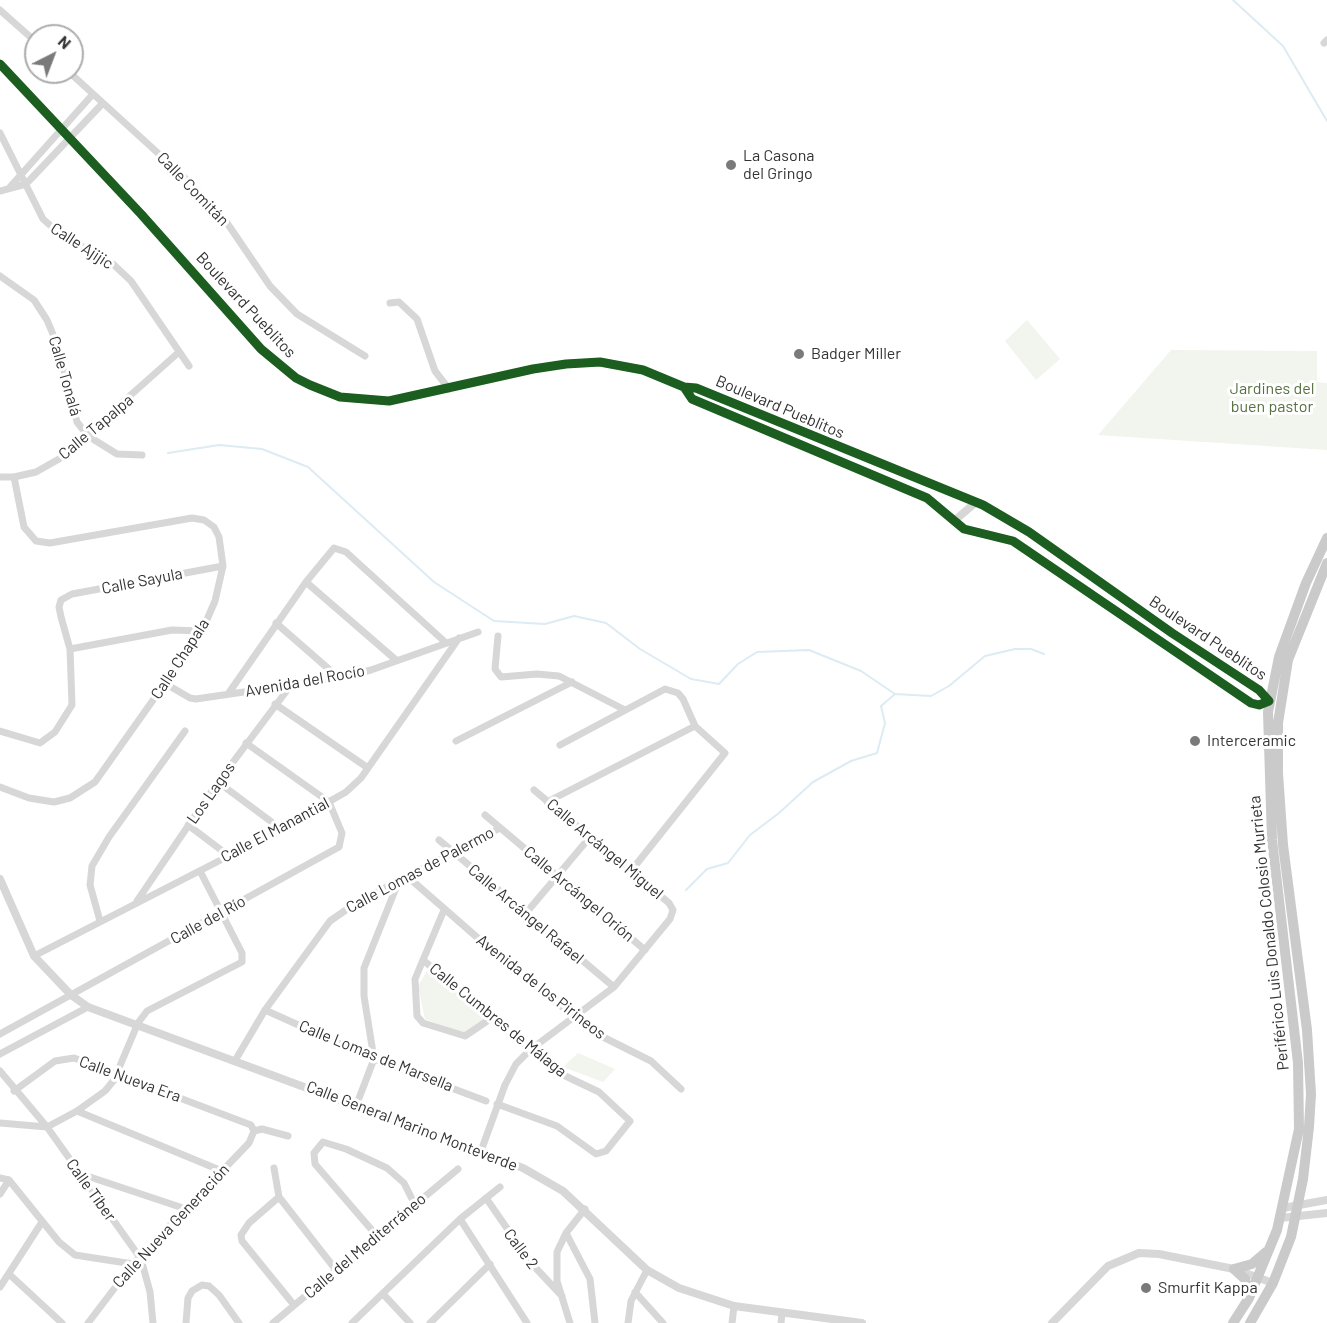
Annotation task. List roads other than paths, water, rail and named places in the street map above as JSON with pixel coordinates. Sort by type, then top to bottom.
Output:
[{"type":"main road","name":"Periférico Luis Donaldo Colosio Murrieta","points":[[1233,1323],[1248,1298],[1270,1248],[1281,1213],[1299,1129],[1300,1093],[1272,840],[1268,773],[1269,701],[1279,657],[1294,612],[1327,538]]},
{"type":"main road","name":"Periférico Luis Donaldo Colosio Murrieta","points":[[1250,1323],[1273,1283],[1291,1237],[1303,1179],[1311,1094],[1306,1030],[1283,845],[1278,774],[1278,723],[1288,660],[1303,617],[1327,562]]},
{"type":"main road","points":[[1278,723],[1269,701],[1283,687]]},
{"type":"main road","points":[[1248,1298],[1247,1283],[1234,1269],[1257,1261],[1270,1248]]},
{"type":"street","points":[[0,10],[24,31]]},
{"type":"street","name":"Boulevard Pueblitos","points":[[0,64],[261,349],[296,378],[340,396],[370,401],[399,399],[533,369],[600,362],[643,370],[684,387],[696,388],[975,502],[1029,532],[1172,633],[1256,687],[1269,701],[1256,706],[1251,703],[1012,541],[972,532],[954,521],[927,498],[817,454],[692,399],[684,387]]},
{"type":"street","name":"Calle Comitán","points":[[82,84],[182,175],[225,220],[270,286],[290,307],[318,328],[365,356]]},
{"type":"street","points":[[10,187],[24,179],[61,129],[93,94]]},
{"type":"street","points":[[0,191],[24,179],[70,138],[103,103]]},
{"type":"street","name":"Calle Ajijic","points":[[0,132],[43,219],[60,234],[113,264],[131,282],[189,366]]},
{"type":"street","name":"Calle Tonalá","points":[[0,276],[34,300],[47,320],[57,344],[74,412],[88,436],[117,454],[142,455]]},
{"type":"street","points":[[390,303],[399,302],[417,319],[435,371],[449,389]]},
{"type":"street","name":"Calle Tapalpa","points":[[0,477],[14,477],[36,472],[59,459],[88,436],[179,352]]},
{"type":"street","points":[[817,454],[822,441]]},
{"type":"street","name":"Calle Chapala","points":[[0,787],[29,798],[54,802],[85,791],[95,782],[202,631],[215,601],[223,566],[219,537],[214,527],[204,520],[192,518],[50,543],[36,541],[24,527],[14,477]]},
{"type":"street","points":[[954,521],[975,502]]},
{"type":"street","points":[[228,694],[306,582],[329,553],[339,548],[445,642]]},
{"type":"street","name":"Calle Sayula","points":[[70,649],[59,607],[62,600],[72,594],[223,566]]},
{"type":"street","points":[[306,582],[396,660]]},
{"type":"street","points":[[1135,623],[1142,619],[1142,611]]},
{"type":"street","points":[[276,623],[339,678]]},
{"type":"street","points":[[0,731],[40,742],[55,732],[72,705],[70,649],[172,630],[202,631]]},
{"type":"street","name":"Avenida del Rocío","points":[[166,684],[190,698],[339,678],[478,632]]},
{"type":"street","points":[[1165,644],[1163,635],[1172,633]]},
{"type":"street","points":[[498,636],[495,669],[501,677],[537,674],[559,676],[625,711]]},
{"type":"street","name":"Calle El Manantial","points":[[34,956],[281,829],[354,785],[459,638]]},
{"type":"street","points":[[456,741],[572,682]]},
{"type":"street","name":"Los Lagos","points":[[136,903],[218,782],[291,685]]},
{"type":"street","points":[[560,746],[665,689],[671,690],[684,699],[695,726],[725,753],[631,871]]},
{"type":"street","points":[[275,704],[368,768]]},
{"type":"street","points":[[547,802],[695,726]]},
{"type":"street","points":[[100,921],[90,885],[92,866],[109,837],[185,731]]},
{"type":"street","points":[[246,743],[329,802]]},
{"type":"street","points":[[218,782],[281,829]]},
{"type":"street","name":"Calle Arcángel Miguel","points":[[534,790],[669,903],[672,910],[670,919],[645,950]]},
{"type":"street","name":"Calle del Río","points":[[0,1034],[333,852],[342,842],[342,832],[329,802]]},
{"type":"street","name":"Calle Arcángel Orión","points":[[485,815],[645,950]]},
{"type":"street","points":[[188,825],[229,856]]},
{"type":"street","name":"Calle Lomas de Palermo","points":[[236,1059],[265,1010],[330,921],[356,903],[500,828]]},
{"type":"street","points":[[526,913],[590,837]]},
{"type":"street","name":"Calle Arcángel Rafael","points":[[439,840],[614,987]]},
{"type":"street","points":[[0,1123],[47,1128],[77,1111],[105,1091],[119,1073],[138,1023],[156,1004],[242,962],[242,953],[200,871]]},
{"type":"street","name":"Avenida de los Pirineos","points":[[408,877],[444,910],[575,1017],[603,1037],[651,1061],[681,1089]]},
{"type":"street","name":"Calle General Marino Monteverde","points":[[0,879],[34,956],[71,995],[88,1007],[138,1023],[481,1151],[545,1179],[585,1209],[647,1270],[679,1288],[734,1306],[862,1323]]},
{"type":"street","points":[[356,1106],[374,1059],[363,978],[368,958],[399,882]]},
{"type":"street","points":[[444,910],[414,987],[417,1016],[423,1023],[465,1036],[493,1017]]},
{"type":"street","points":[[481,1151],[510,1073],[530,1050],[614,987],[645,950]]},
{"type":"street","name":"Calle Cumbres de Málaga","points":[[423,960],[557,1072],[599,1092],[630,1121],[606,1151],[597,1154],[557,1126],[497,1104]]},
{"type":"street","points":[[0,1054],[88,1007]]},
{"type":"street","name":"Calle Lomas de Marsella","points":[[265,1010],[374,1059],[486,1101]]},
{"type":"street","name":"Calle Nueva Era","points":[[14,1091],[55,1061],[66,1058],[82,1060],[252,1128]]},
{"type":"street","name":"Calle Tíber","points":[[0,1071],[14,1091],[47,1128],[141,1258],[146,1270],[153,1323]]},
{"type":"street","points":[[77,1111],[222,1171]]},
{"type":"street","points":[[252,1128],[288,1136]]},
{"type":"street","name":"Calle Nueva Generación","points":[[88,1323],[134,1264],[249,1143],[252,1128]]},
{"type":"street","points":[[376,1236],[315,1164],[314,1153],[322,1142],[346,1149],[387,1168],[404,1183],[415,1205]]},
{"type":"street","points":[[274,1168],[279,1197],[336,1270]]},
{"type":"street","name":"Calle del Mediterráneo","points":[[273,1323],[458,1169]]},
{"type":"street","points":[[78,1173],[186,1209]]},
{"type":"street","points":[[0,1178],[9,1180],[42,1222],[75,1255],[134,1264]]},
{"type":"street","points":[[0,1194],[9,1180]]},
{"type":"street","points":[[352,1323],[460,1219],[500,1187]]},
{"type":"street","points":[[279,1197],[249,1223],[241,1235],[247,1248],[294,1305]]},
{"type":"street","name":"Calle 2","points":[[486,1198],[531,1263],[562,1296]]},
{"type":"street","points":[[1296,1212],[1327,1200]]},
{"type":"street","points":[[570,1323],[556,1267],[557,1252],[566,1233],[585,1209]]},
{"type":"street","points":[[1281,1213],[1327,1213]]},
{"type":"street","points":[[460,1219],[527,1323]]},
{"type":"street","points":[[0,1287],[42,1222]]},
{"type":"street","points":[[566,1233],[590,1279],[595,1323]]},
{"type":"street","points":[[1052,1323],[1098,1274],[1129,1256],[1158,1254],[1234,1269],[1273,1283]]},
{"type":"street","points":[[430,1323],[490,1264]]},
{"type":"street","points":[[628,1323],[635,1292],[647,1270]]},
{"type":"street","points":[[9,1274],[62,1323]]},
{"type":"street","points":[[186,1323],[188,1298],[192,1291],[202,1285],[209,1286],[219,1295],[239,1323]]},
{"type":"street","points":[[635,1292],[663,1323]]},
{"type":"street","points":[[383,1294],[410,1323]]},
{"type":"street","points":[[732,1323],[734,1306]]},
{"type":"street","points":[[781,1323],[782,1313]]},
{"type":"waterway","points":[[1233,0],[1283,46],[1327,121]]},
{"type":"waterway","points":[[168,453],[219,445],[262,449],[308,467],[434,582],[494,621],[545,624],[574,616],[606,623],[640,649],[691,679],[719,684],[738,664],[757,652],[809,650],[861,671],[895,694],[931,696],[949,686],[985,656],[1015,649],[1031,649],[1044,654]]},
{"type":"waterway","points":[[686,890],[707,869],[728,863],[750,835],[779,813],[813,782],[851,761],[877,753],[885,723],[881,706],[895,694]]},
{"type":"place","name":"La Casona del Gringo","points":[[731,165]]},
{"type":"place","name":"Badger Miller","points":[[799,354]]},
{"type":"place","name":"Interceramic","points":[[1195,741]]},
{"type":"place","name":"Smurfit Kappa","points":[[1146,1288]]},
{"type":"park label","name":"Jardines del buen pastor","points":[[1272,398]]}]
